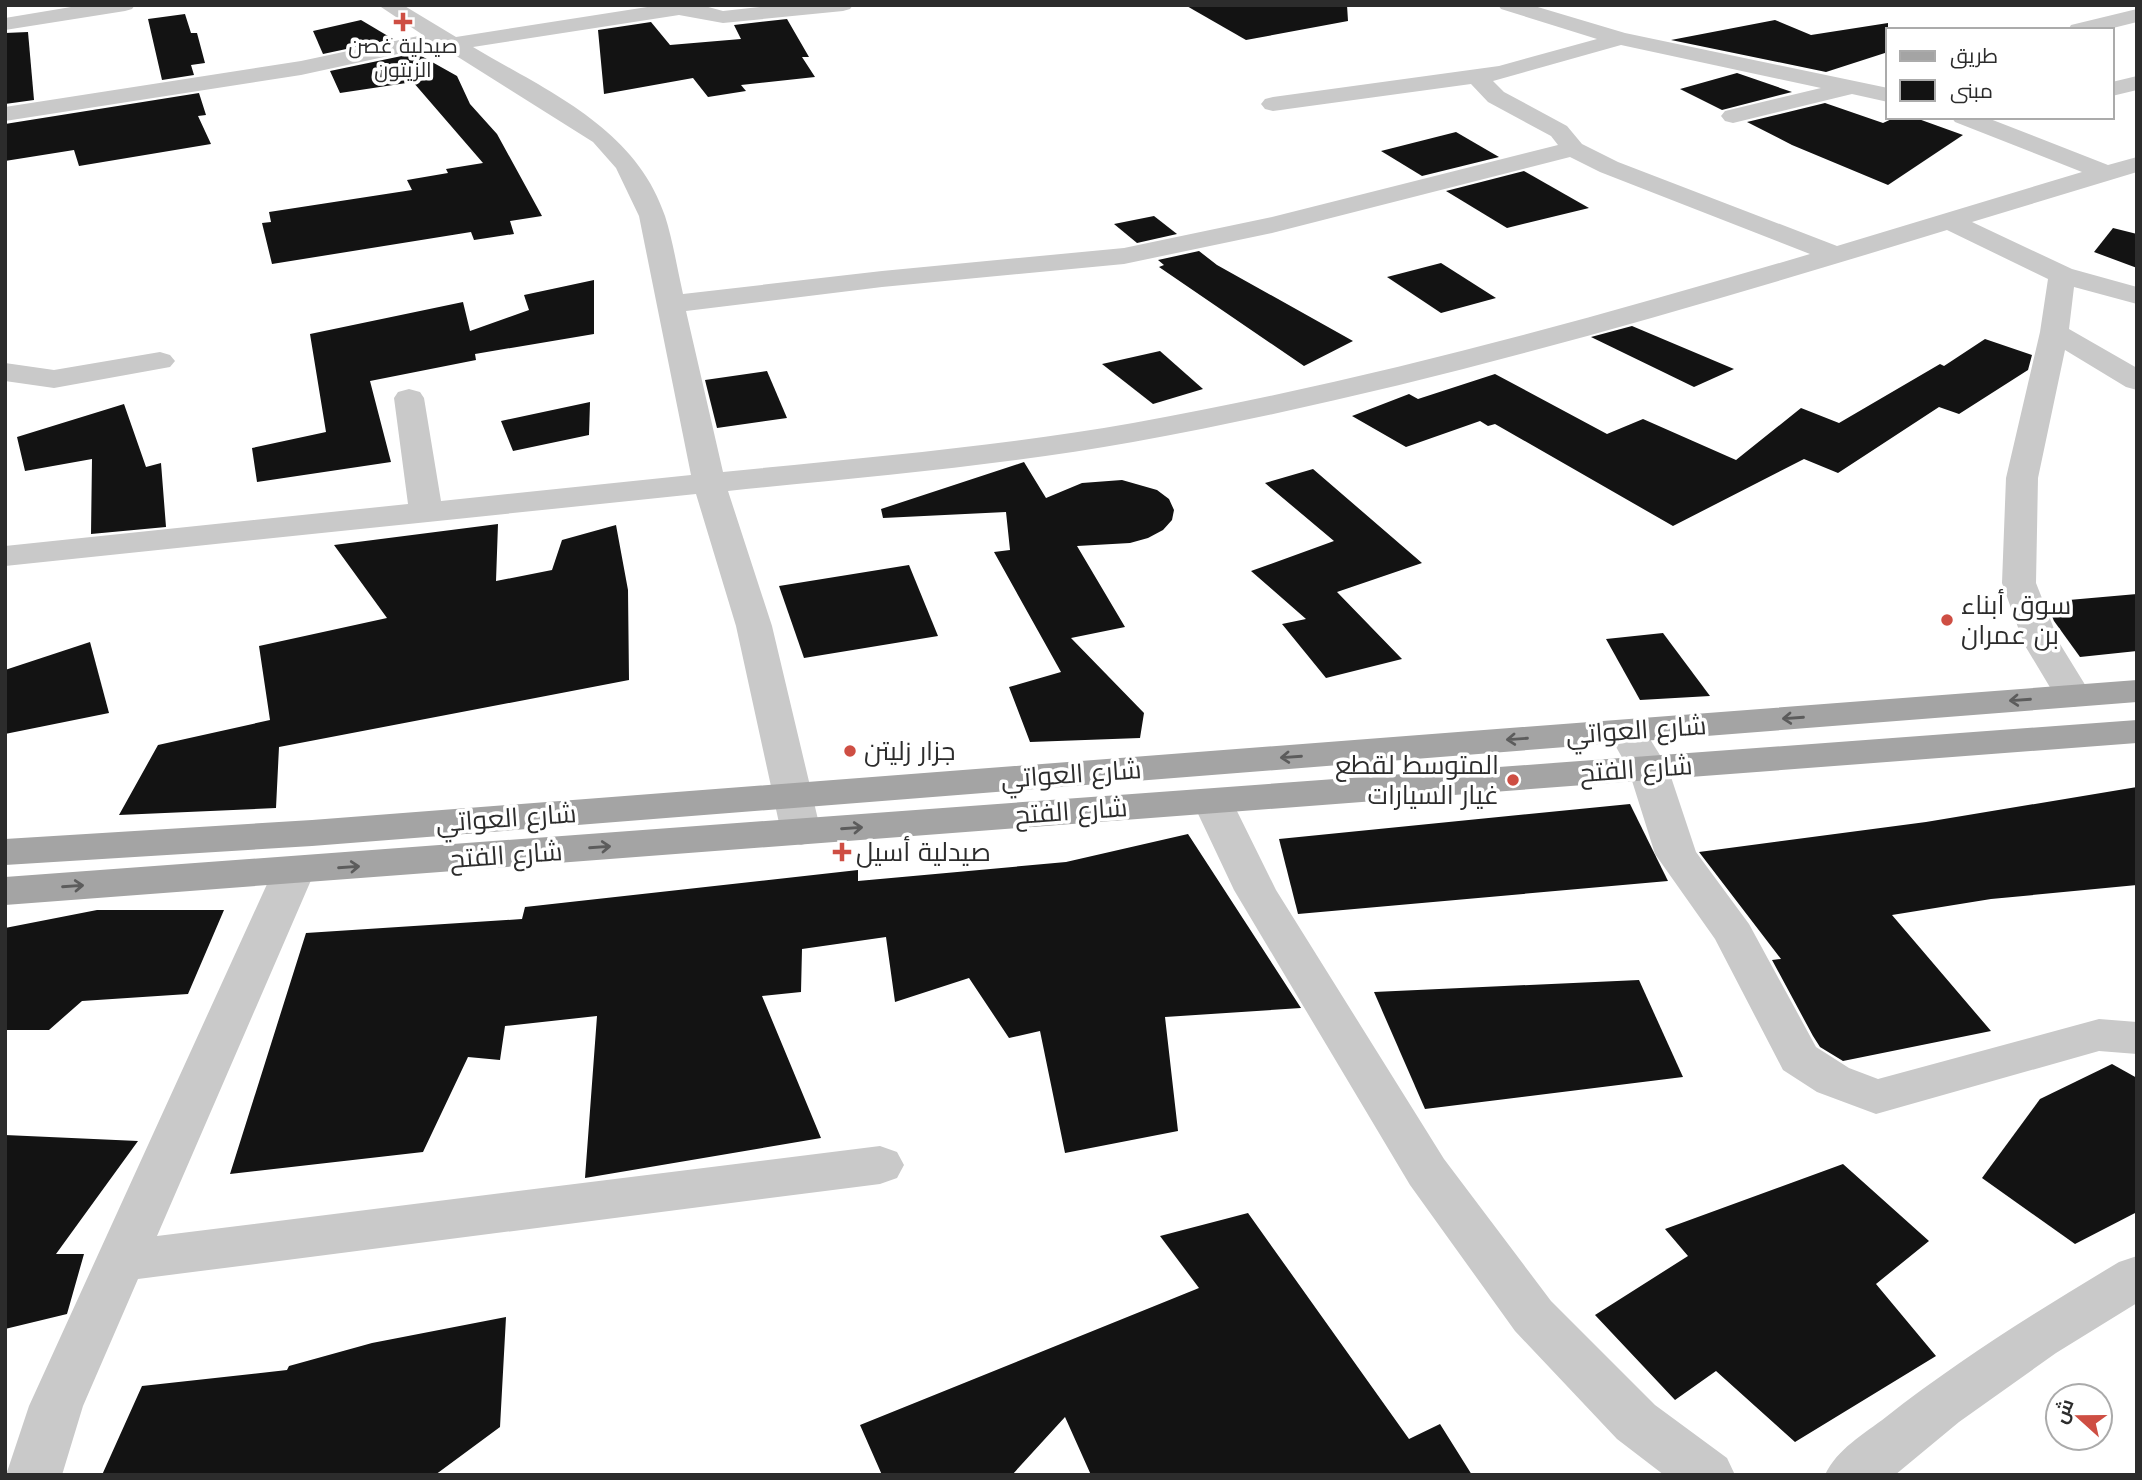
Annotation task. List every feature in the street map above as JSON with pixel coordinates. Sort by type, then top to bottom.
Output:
[{"type":"main road","name":"شارع العواتي","points":[[5,852],[312,833],[797,814],[1626,731],[2137,691]]},
{"type":"main road","name":"شارع الفتح","points":[[5,891],[294,871],[797,814],[1212,801],[2137,731]]},
{"type":"street","points":[[5,24],[125,5]]},
{"type":"street","points":[[394,9],[432,5]]},
{"type":"street","points":[[5,114],[300,68],[449,41],[679,9],[723,17],[843,5]]},
{"type":"street","points":[[1508,5],[1621,39],[1859,86],[1886,94]]},
{"type":"street","points":[[394,9],[550,102],[614,147],[636,177],[652,216],[709,482],[754,626],[797,814]]},
{"type":"street","points":[[2087,28],[2137,15]]},
{"type":"street","points":[[1273,104],[1478,78],[1621,39]]},
{"type":"street","points":[[1478,78],[1488,91],[1514,109],[1559,131],[1573,149],[1635,179],[1837,255]]},
{"type":"street","points":[[1733,116],[1886,79]]},
{"type":"street","points":[[2114,89],[2137,83]]},
{"type":"street","points":[[1976,119],[2106,173]]},
{"type":"street","points":[[671,304],[882,279],[1124,256],[1272,225],[1573,149]]},
{"type":"street","points":[[5,556],[925,462],[1128,433],[1292,402],[1437,368],[1837,255],[2137,164]]},
{"type":"street","points":[[1949,222],[2062,275],[2137,296]]},
{"type":"street","points":[[2062,275],[2054,332],[2022,478],[2019,583],[2042,644],[2073,696]]},
{"type":"street","points":[[2054,332],[2137,381]]},
{"type":"street","points":[[5,372],[54,379],[160,361]]},
{"type":"street","points":[[409,398],[426,512]]},
{"type":"street","points":[[1626,731],[1648,768],[1676,854],[1734,934],[1799,1058],[1833,1080],[1876,1097],[2099,1035],[2137,1038]]},
{"type":"street","points":[[1212,801],[1255,890],[1427,1172],[1533,1315],[1636,1422],[1707,1475]]},
{"type":"street","points":[[34,1475],[57,1406],[294,871]]},
{"type":"street","points":[[121,1261],[880,1165]]},
{"type":"street","points":[[1853,1475],[1941,1406],[2027,1345],[2137,1277]]},
{"type":"building","points":[[1185,5],[1347,5],[1348,21],[1246,40]]},
{"type":"building","points":[[185,14],[191,33],[197,33],[205,63],[191,65],[194,75],[162,80],[148,19]]},
{"type":"building","points":[[787,19],[809,57],[802,57],[815,77],[741,85],[746,91],[708,97],[693,78],[604,94],[598,30],[651,22],[670,45],[741,39],[734,25]]},
{"type":"building","points":[[361,20],[393,39],[323,54],[313,31]]},
{"type":"building","points":[[1775,20],[1811,35],[1888,23],[1886,53],[1826,72],[1671,40]]},
{"type":"building","points":[[28,32],[34,100],[5,104],[5,33]]},
{"type":"building","points":[[416,53],[457,76],[470,104],[497,134],[542,216],[510,221],[514,234],[474,240],[471,232],[272,264],[262,223],[271,222],[269,212],[412,190],[407,180],[448,173],[446,169],[483,163],[413,82],[340,93],[330,71]]},
{"type":"building","points":[[1737,73],[1792,92],[1722,110],[1680,89]]},
{"type":"building","points":[[199,93],[206,115],[198,116],[211,144],[79,166],[74,150],[5,161],[5,124]]},
{"type":"building","points":[[1825,103],[1883,123],[1892,119],[1919,119],[1963,135],[1888,185],[1792,145],[1747,122]]},
{"type":"building","points":[[1456,132],[1499,157],[1422,176],[1381,151]]},
{"type":"building","points":[[1524,171],[1589,208],[1507,228],[1446,191]]},
{"type":"building","points":[[1154,216],[1177,234],[1137,243],[1114,224]]},
{"type":"building","points":[[2113,228],[2137,234],[2137,268],[2094,252]]},
{"type":"building","points":[[1199,251],[1217,265],[1353,341],[1304,366],[1159,267],[1164,265],[1158,260]]},
{"type":"building","points":[[1441,263],[1496,298],[1441,313],[1387,277]]},
{"type":"building","points":[[594,280],[594,334],[475,354],[476,360],[370,381],[391,462],[257,482],[252,448],[326,432],[310,334],[463,302],[470,331],[529,310],[524,295]]},
{"type":"building","points":[[1632,326],[1734,369],[1694,387],[1591,337]]},
{"type":"building","points":[[1985,339],[2032,355],[2028,370],[1959,414],[1939,407],[1838,473],[1804,459],[1673,526],[1495,424],[1488,426],[1480,421],[1406,447],[1352,416],[1409,394],[1418,399],[1495,374],[1607,434],[1643,419],[1736,460],[1801,408],[1839,423],[1940,364],[1944,366]]},
{"type":"building","points":[[1160,351],[1203,389],[1153,404],[1102,364]]},
{"type":"building","points":[[767,371],[787,418],[717,428],[705,380]]},
{"type":"building","points":[[590,402],[589,435],[513,451],[501,421]]},
{"type":"building","points":[[124,404],[146,467],[161,463],[166,527],[91,534],[92,459],[25,471],[17,437]]},
{"type":"building","points":[[1024,462],[1046,498],[1082,483],[1122,480],[1157,490],[1169,499],[1174,510],[1172,520],[1163,530],[1148,538],[1130,543],[1077,546],[1125,627],[1071,638],[1144,713],[1140,738],[1030,742],[1009,687],[1061,672],[994,552],[1010,550],[1006,512],[883,518],[881,509]]},
{"type":"building","points":[[1313,469],[1422,563],[1337,592],[1402,659],[1326,678],[1282,624],[1306,619],[1251,571],[1334,541],[1265,483]]},
{"type":"building","points":[[498,524],[496,581],[552,570],[562,540],[616,525],[628,590],[629,680],[279,747],[276,808],[119,815],[158,745],[270,720],[259,646],[387,618],[334,545]]},
{"type":"building","points":[[909,565],[938,636],[804,658],[779,586]]},
{"type":"building","points":[[2137,594],[2137,651],[2080,657],[2054,621],[2046,602]]},
{"type":"building","points":[[1663,633],[1710,696],[1640,700],[1606,639]]},
{"type":"building","points":[[90,642],[109,713],[5,734],[5,670]]},
{"type":"building","points":[[2137,787],[2137,885],[1991,899],[1892,915],[1991,1031],[1843,1061],[1820,1047],[1772,960],[1781,959],[1699,852],[1926,822]]},
{"type":"building","points":[[1630,804],[1668,881],[1298,914],[1279,839]]},
{"type":"building","points":[[1188,834],[1301,1008],[1165,1017],[1178,1131],[1065,1153],[1040,1031],[1009,1038],[969,978],[895,1002],[886,937],[802,949],[801,992],[762,996],[821,1138],[585,1178],[597,1016],[505,1026],[500,1060],[468,1057],[423,1152],[230,1174],[306,933],[522,919],[525,907],[858,870],[858,881],[1066,862]]},
{"type":"building","points":[[97,910],[224,910],[188,994],[82,1001],[49,1030],[5,1030],[5,928]]},
{"type":"building","points":[[1639,980],[1683,1077],[1425,1109],[1374,992]]},
{"type":"building","points":[[2112,1064],[2137,1078],[2137,1212],[2075,1244],[1982,1178],[2040,1099]]},
{"type":"building","points":[[5,1135],[138,1141],[56,1254],[84,1254],[67,1314],[5,1329]]},
{"type":"building","points":[[1843,1164],[1929,1241],[1876,1284],[1936,1356],[1795,1442],[1716,1371],[1675,1400],[1595,1315],[1688,1256],[1665,1229]]},
{"type":"building","points":[[1248,1213],[1409,1439],[1440,1424],[1472,1475],[1091,1475],[1065,1417],[1012,1475],[882,1475],[860,1425],[1199,1288],[1160,1236]]},
{"type":"building","points":[[506,1317],[500,1427],[435,1475],[102,1475],[142,1386],[287,1370],[289,1366],[372,1343]]},
{"type":"place","name":"صيدلية غصن الزيتون","points":[[403,22]]},
{"type":"place","name":"سوق أبناء بن عمران","points":[[1947,620]]},
{"type":"place","name":"جزار زليتن","points":[[850,751]]},
{"type":"place","name":"المتوسط لقطع غيار السيارات","points":[[1513,780]]},
{"type":"place","name":"صيدلية أسيل","points":[[842,852]]}]
